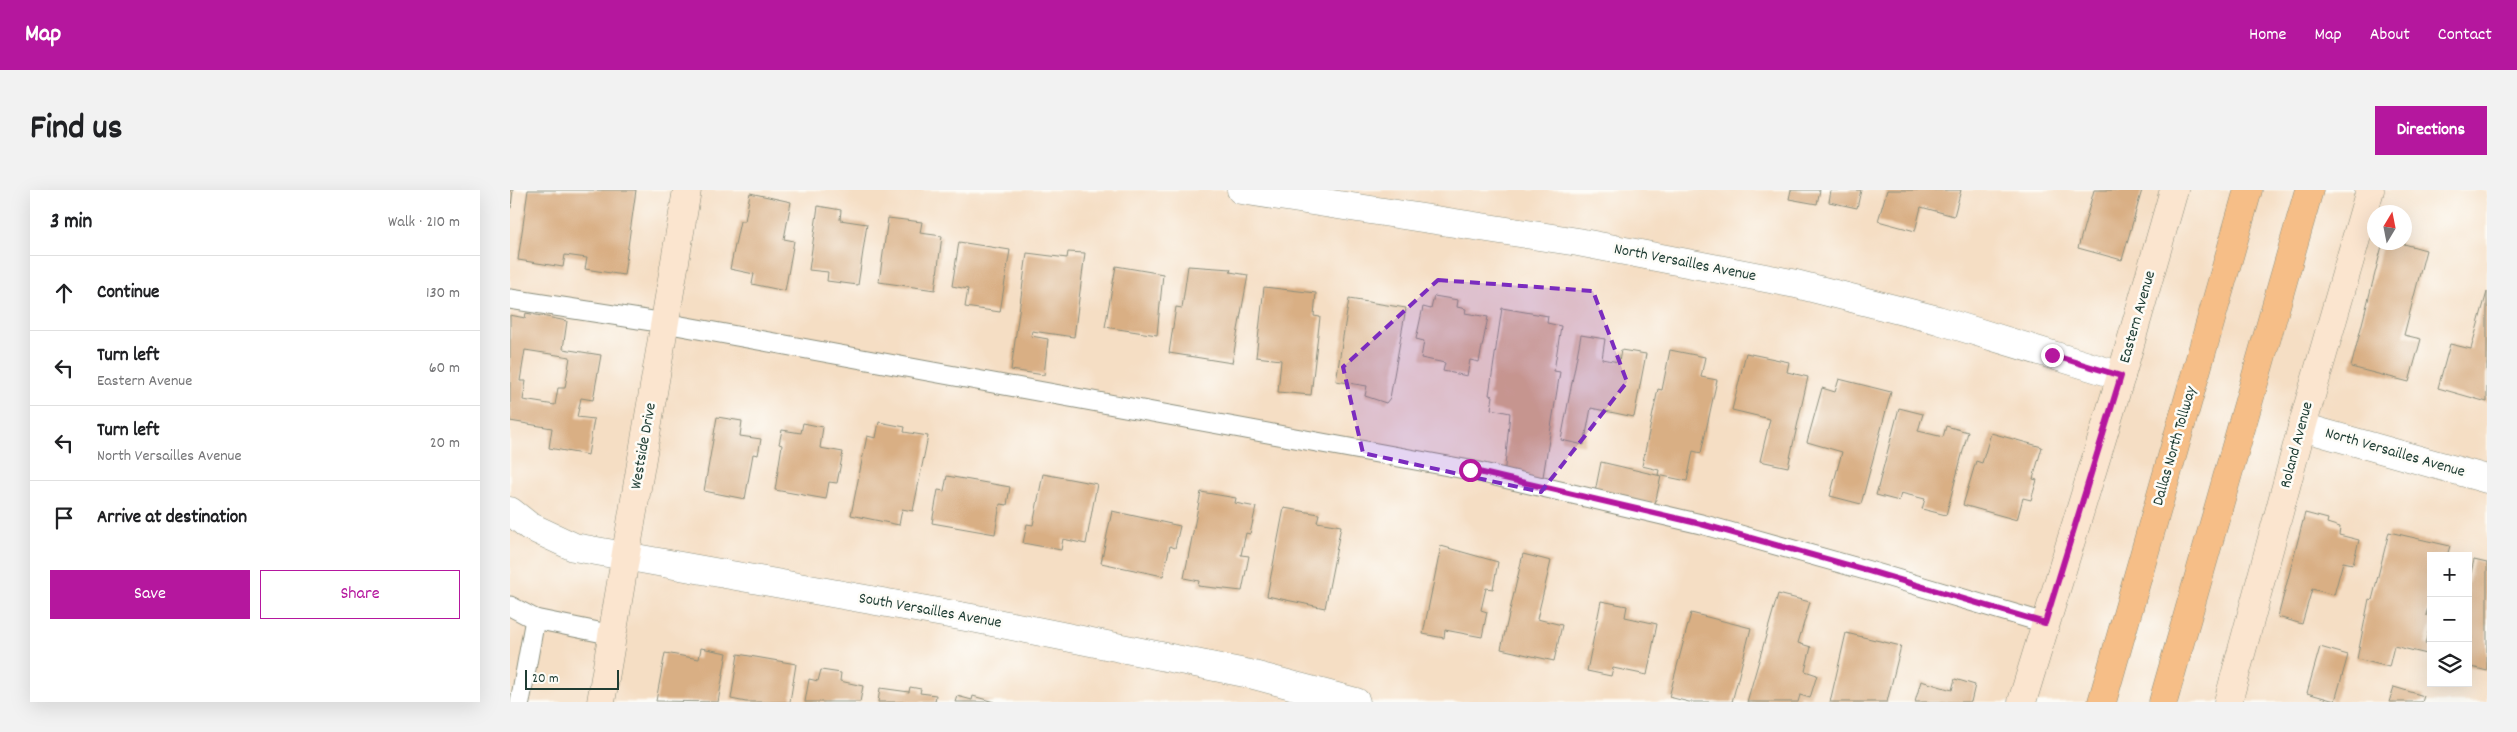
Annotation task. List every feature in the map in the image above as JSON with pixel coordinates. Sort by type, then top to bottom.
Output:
[{"type":"highway","name":"Dallas North Tollway","points":[[2102,702],[2248,190]]},
{"type":"highway","points":[[2163,702],[2309,190]]},
{"type":"street","name":"Westside Drive","points":[[601,702],[687,190]]},
{"type":"street","name":"North Versailles Avenue","points":[[1240,190],[1578,242],[1796,284],[1938,320],[2121,376]]},
{"type":"street","name":"Eastern Avenue","points":[[2022,702],[2121,376],[2174,190]]},
{"type":"street","name":"Roland Avenue","points":[[2228,702],[2302,427],[2370,190]]},
{"type":"street","name":"North Versailles Avenue","points":[[2302,427],[2487,479]]},
{"type":"street","name":"South Versailles Avenue","points":[[510,511],[529,526],[574,547],[978,619],[1250,674],[1356,702]]},
{"type":"lane","points":[[510,299],[665,322],[1470,470],[1701,524],[2045,623]]},
{"type":"lane","points":[[510,606],[536,619],[612,635]]},
{"type":"lane","points":[[520,702],[536,619]]},
{"type":"highlighted area","points":[[1438,280],[1593,291],[1627,382],[1541,492],[1363,453],[1343,367]]},
{"type":"building","points":[[510,190],[513,190],[511,208],[510,208]]},
{"type":"building","points":[[528,190],[636,190],[624,275],[585,269],[587,258],[565,255],[563,267],[518,260]]},
{"type":"building","points":[[1791,190],[1820,190],[1817,204],[1789,199]]},
{"type":"building","points":[[1831,190],[1861,190],[1857,208],[1829,202]]},
{"type":"building","points":[[1887,190],[1961,190],[1954,216],[1921,207],[1915,231],[1878,221]]},
{"type":"building","points":[[2094,190],[2142,190],[2122,260],[2078,248]]},
{"type":"building","points":[[750,193],[791,202],[784,239],[794,241],[785,291],[752,284],[754,274],[730,269],[740,221],[745,221]]},
{"type":"building","points":[[818,206],[841,210],[840,220],[867,224],[858,285],[827,281],[828,272],[809,270]]},
{"type":"building","points":[[888,218],[922,222],[920,233],[942,236],[935,290],[879,282]]},
{"type":"building","points":[[959,242],[1010,250],[1000,312],[965,307],[968,289],[952,286]]},
{"type":"building","points":[[2412,246],[2426,250],[2404,335],[2421,339],[2409,382],[2351,367],[2381,250],[2412,250]]},
{"type":"building","points":[[1068,252],[1085,253],[1074,337],[1032,331],[1031,336],[1048,339],[1044,375],[1011,370],[1027,253],[1067,258]]},
{"type":"building","points":[[1116,266],[1163,274],[1157,335],[1105,327]]},
{"type":"building","points":[[1188,266],[1231,269],[1230,272],[1248,275],[1232,363],[1169,353],[1176,307],[1182,308]]},
{"type":"building","points":[[1264,287],[1316,293],[1314,316],[1320,317],[1311,395],[1278,392],[1281,360],[1256,357]]},
{"type":"building","points":[[2487,292],[2487,402],[2438,388],[2450,344],[2471,349]]},
{"type":"building","points":[[1434,296],[1458,300],[1457,307],[1466,309],[1465,313],[1488,317],[1479,362],[1470,360],[1467,376],[1443,371],[1445,363],[1421,358],[1424,341],[1416,339],[1423,307],[1431,309]]},
{"type":"building","points":[[1349,299],[1406,308],[1390,398],[1386,403],[1365,396],[1367,386],[1336,381]]},
{"type":"building","points":[[1502,308],[1548,316],[1547,323],[1561,326],[1554,371],[1560,372],[1542,483],[1504,477],[1510,413],[1491,409],[1493,396],[1489,395]]},
{"type":"building","points":[[526,313],[567,321],[563,349],[601,355],[593,400],[581,398],[577,417],[594,419],[588,455],[549,448],[552,428],[510,421],[510,315],[525,318]],"holes":[[[525,350],[570,357],[565,388],[558,388],[555,405],[523,400],[526,381],[520,381]]]},
{"type":"building","points":[[1581,335],[1605,339],[1602,359],[1619,362],[1621,350],[1646,354],[1634,417],[1591,408],[1584,445],[1561,440]]},
{"type":"building","points":[[1670,350],[1705,357],[1701,377],[1717,380],[1701,453],[1693,451],[1687,481],[1658,475],[1659,470],[1642,466],[1658,389],[1662,390]]},
{"type":"building","points":[[1746,353],[1789,362],[1787,372],[1808,377],[1788,467],[1760,461],[1770,419],[1732,410]]},
{"type":"building","points":[[1839,379],[1891,392],[1861,504],[1830,496],[1842,452],[1807,442],[1822,388],[1835,392]]},
{"type":"building","points":[[1899,408],[1923,414],[1918,431],[1943,437],[1946,426],[1968,432],[1946,515],[1922,509],[1925,499],[1901,493],[1899,501],[1876,495]]},
{"type":"building","points":[[717,417],[742,421],[740,436],[761,439],[758,455],[753,454],[745,499],[704,491]]},
{"type":"building","points":[[879,422],[905,427],[904,432],[928,436],[913,511],[902,509],[899,525],[851,515],[867,436],[876,438]]},
{"type":"building","points":[[803,423],[823,427],[820,448],[843,452],[837,483],[829,482],[826,499],[775,490],[782,445],[779,444],[782,430],[801,433]]},
{"type":"building","points":[[1991,433],[2042,447],[2033,479],[2037,480],[2031,500],[2023,498],[2017,520],[1963,505],[1976,461],[1982,463]]},
{"type":"building","points":[[1601,462],[1661,476],[1655,504],[1595,492]]},
{"type":"building","points":[[1043,474],[1097,484],[1086,544],[1063,539],[1061,550],[1023,543],[1027,524],[1033,525]]},
{"type":"building","points":[[947,476],[1010,487],[1007,505],[1000,504],[995,534],[932,523],[938,490],[944,491]]},
{"type":"building","points":[[1201,492],[1236,498],[1235,503],[1256,507],[1250,534],[1246,533],[1241,555],[1249,556],[1242,591],[1198,586],[1199,581],[1184,578]]},
{"type":"building","points":[[1284,508],[1319,514],[1317,522],[1341,526],[1325,608],[1267,596]]},
{"type":"building","points":[[1112,511],[1180,526],[1175,548],[1170,546],[1163,576],[1101,563]]},
{"type":"building","points":[[2305,513],[2328,519],[2327,523],[2340,527],[2339,535],[2359,540],[2353,564],[2343,562],[2334,595],[2312,589],[2302,624],[2278,617]]},
{"type":"building","points":[[2389,532],[2450,546],[2448,552],[2427,552],[2427,637],[2425,644],[2427,645],[2427,654],[2394,646],[2389,667],[2357,659],[2369,599],[2372,600]]},
{"type":"building","points":[[1441,546],[1498,562],[1493,589],[1486,588],[1481,610],[1487,612],[1482,637],[1445,630],[1444,638],[1423,634]]},
{"type":"building","points":[[1523,554],[1551,561],[1537,619],[1562,625],[1554,661],[1501,649]]},
{"type":"building","points":[[2474,560],[2487,563],[2487,671],[2472,667],[2472,568]]},
{"type":"building","points":[[1778,594],[1810,602],[1798,643],[1811,647],[1805,671],[1817,675],[1810,698],[1800,695],[1798,702],[1747,702]]},
{"type":"building","points":[[1601,601],[1627,606],[1625,617],[1657,624],[1647,675],[1613,668],[1611,676],[1587,671]]},
{"type":"building","points":[[1691,613],[1751,628],[1732,702],[1689,702],[1669,697]]},
{"type":"building","points":[[1846,633],[1901,646],[1887,702],[1830,702]]},
{"type":"building","points":[[2320,647],[2348,655],[2335,701],[2307,693]]},
{"type":"building","points":[[701,648],[727,653],[718,702],[656,701],[665,653],[699,659]]},
{"type":"building","points":[[738,654],[796,664],[790,702],[746,702],[731,699]]},
{"type":"building","points":[[821,670],[841,673],[840,681],[863,686],[860,702],[805,702],[809,679],[818,681]]},
{"type":"building","points":[[1955,679],[1975,685],[1971,702],[1915,702],[1921,681],[1952,690]]},
{"type":"building","points":[[910,687],[921,689],[920,693],[936,695],[935,702],[878,702],[880,688],[909,692]]},
{"type":"building","points":[[2394,687],[2424,696],[2422,702],[2389,702]]},
{"type":"building","points":[[957,696],[972,700],[973,696],[994,702],[955,702]]},
{"type":"route","points":[[1470,470],[1701,524],[2045,623],[2121,376],[2052,355]]}]
